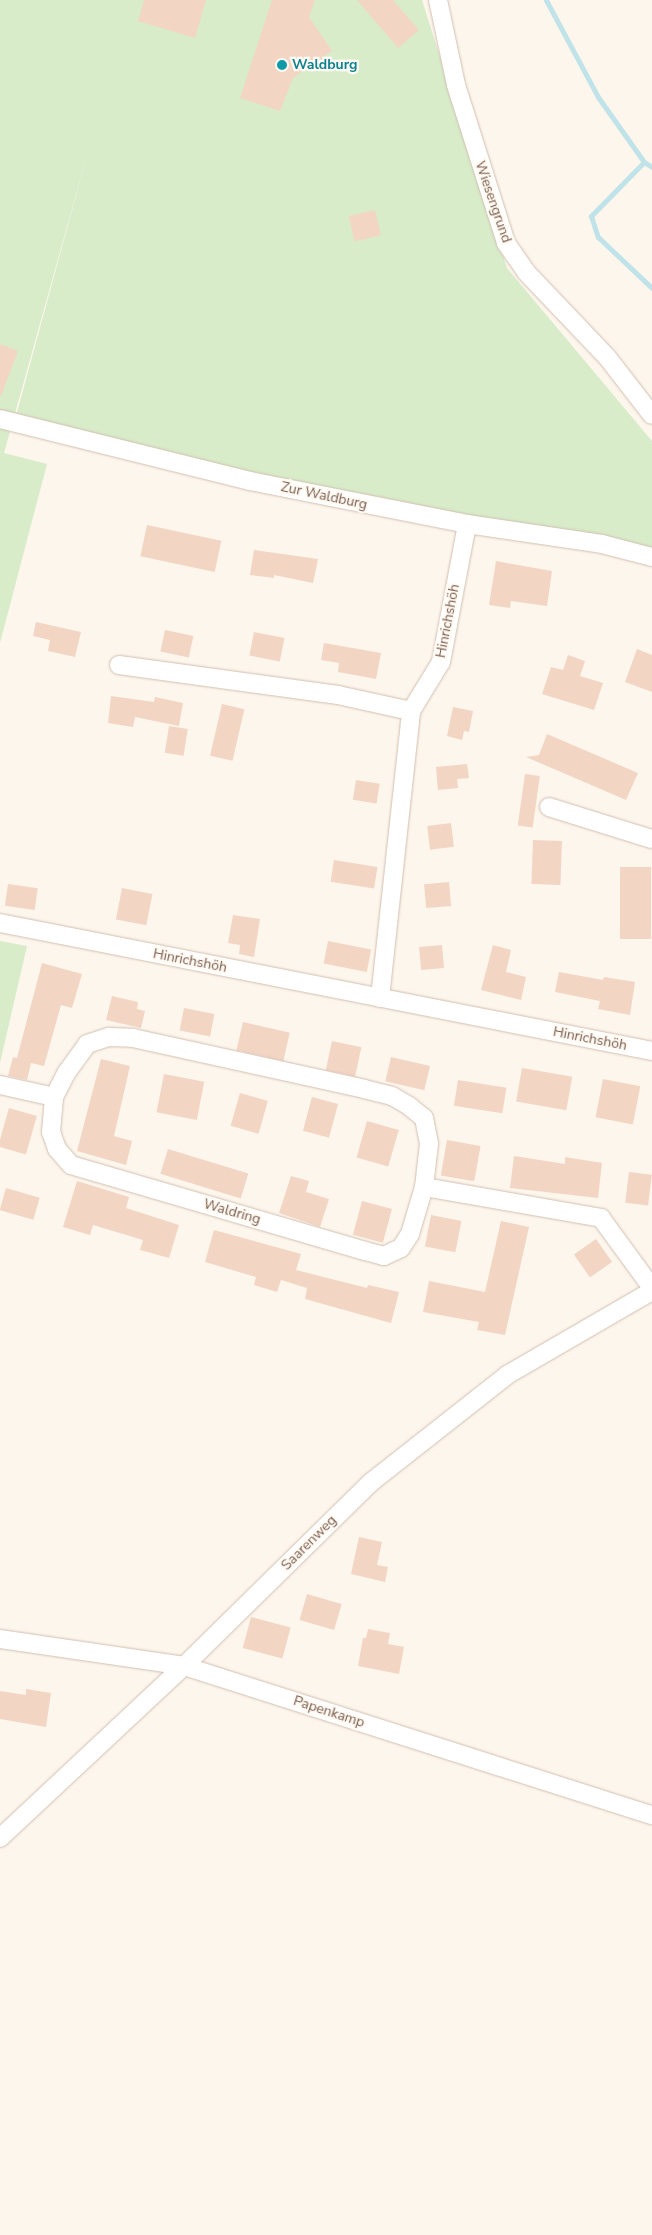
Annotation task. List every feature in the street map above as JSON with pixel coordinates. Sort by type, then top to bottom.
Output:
[{"type":"street","name":"Wiesengrund","points":[[438,0],[456,85],[506,243],[526,272],[607,357],[652,415]]},
{"type":"street","name":"Zur Waldburg","points":[[0,420],[250,481],[467,524],[602,544],[652,557]]},
{"type":"street","name":"Hinrichshöh","points":[[380,998],[411,711],[441,662],[467,524]]},
{"type":"street","points":[[119,665],[338,694],[411,711]]},
{"type":"street","points":[[548,807],[652,839]]},
{"type":"street","name":"Hinrichshöh","points":[[0,923],[652,1051]]},
{"type":"street","name":"Waldring","points":[[109,1037],[133,1038],[373,1091],[392,1096],[424,1118],[428,1144],[424,1187],[410,1234],[401,1248],[384,1256],[71,1165],[57,1149],[51,1132],[54,1097],[87,1044],[109,1037]]},
{"type":"street","points":[[0,1085],[54,1097]]},
{"type":"street","points":[[424,1187],[601,1218],[652,1290]]},
{"type":"street","name":"Saarenweg","points":[[0,1838],[184,1666],[370,1483],[508,1375],[652,1290]]},
{"type":"street","name":"Papenkamp","points":[[0,1639],[184,1666],[652,1815]]},
{"type":"green space","points":[[0,0],[422,0],[507,268],[652,441],[652,548],[355,496],[16,416],[90,144],[4,453],[47,464],[0,643]]},
{"type":"green space","points":[[0,941],[27,946],[0,1063]]},
{"type":"building","points":[[144,0],[206,0],[195,38],[138,21]]},
{"type":"building","name":"Waldburg","points":[[272,0],[315,0],[309,17],[332,51],[293,78],[280,111],[240,98]]},
{"type":"building","points":[[357,0],[393,0],[419,30],[398,48]]},
{"type":"building","points":[[375,210],[381,235],[355,241],[349,216]]},
{"type":"building","points":[[0,344],[18,351],[1,396],[0,395]]},
{"type":"building","points":[[147,525],[221,541],[215,572],[140,556]]},
{"type":"building","points":[[254,550],[318,559],[313,583],[274,575],[274,578],[250,575]]},
{"type":"building","points":[[496,561],[552,571],[547,606],[511,601],[510,608],[489,605]]},
{"type":"building","points":[[36,622],[81,632],[75,657],[48,651],[50,640],[33,636]]},
{"type":"building","points":[[165,630],[193,636],[189,658],[160,652]]},
{"type":"building","points":[[254,632],[284,638],[280,661],[249,656]]},
{"type":"building","points":[[324,643],[381,653],[376,679],[338,672],[339,663],[321,660]]},
{"type":"building","points":[[637,649],[652,655],[652,692],[625,682]]},
{"type":"building","points":[[568,655],[585,661],[580,676],[603,683],[594,710],[542,694],[551,667],[563,670]]},
{"type":"building","points":[[111,696],[154,702],[155,697],[183,703],[179,726],[135,717],[133,727],[108,723]]},
{"type":"building","points":[[222,704],[244,709],[232,761],[210,756]]},
{"type":"building","points":[[453,707],[473,711],[469,732],[464,731],[462,740],[447,736]]},
{"type":"building","points":[[169,726],[188,729],[184,756],[165,753]]},
{"type":"building","points":[[547,734],[638,773],[626,800],[526,757],[539,755]]},
{"type":"building","points":[[467,764],[469,778],[457,779],[458,788],[438,790],[436,767]]},
{"type":"building","points":[[525,774],[540,776],[533,828],[518,825]]},
{"type":"building","points":[[356,780],[380,784],[377,804],[353,800]]},
{"type":"building","points":[[451,823],[454,847],[430,850],[427,826]]},
{"type":"building","points":[[533,840],[562,841],[560,885],[531,884]]},
{"type":"building","points":[[334,860],[377,867],[374,889],[331,882]]},
{"type":"building","points":[[620,867],[651,867],[651,939],[620,939]]},
{"type":"building","points":[[449,882],[451,906],[426,908],[424,884]]},
{"type":"building","points":[[8,884],[38,888],[35,910],[5,906]]},
{"type":"building","points":[[122,888],[152,894],[146,925],[116,919]]},
{"type":"building","points":[[233,915],[260,919],[254,957],[239,954],[240,945],[228,943]]},
{"type":"building","points":[[328,941],[371,949],[367,972],[324,964]]},
{"type":"building","points":[[442,945],[444,968],[421,970],[419,947]]},
{"type":"building","points":[[493,945],[511,950],[506,972],[526,977],[521,1000],[481,990]]},
{"type":"building","points":[[42,963],[82,974],[72,1008],[61,1005],[44,1066],[31,1063],[27,1080],[8,1076],[13,1057],[17,1058]]},
{"type":"building","points":[[559,972],[603,980],[604,977],[635,982],[630,1015],[598,1009],[600,1001],[555,992]]},
{"type":"building","points":[[112,996],[138,1002],[137,1009],[145,1011],[141,1028],[106,1020]]},
{"type":"building","points":[[184,1008],[214,1014],[210,1036],[180,1031]]},
{"type":"building","points":[[243,1022],[290,1033],[283,1061],[236,1050]]},
{"type":"building","points":[[332,1041],[361,1047],[355,1077],[326,1070]]},
{"type":"building","points":[[391,1057],[430,1066],[424,1090],[385,1081]]},
{"type":"building","points":[[101,1059],[130,1066],[114,1136],[132,1141],[126,1165],[77,1151]]},
{"type":"building","points":[[522,1068],[572,1077],[566,1110],[516,1101]]},
{"type":"building","points":[[164,1074],[204,1082],[197,1120],[157,1112]]},
{"type":"building","points":[[603,1079],[640,1086],[633,1125],[596,1117]]},
{"type":"building","points":[[458,1080],[506,1088],[502,1113],[454,1106]]},
{"type":"building","points":[[240,1093],[268,1101],[259,1134],[231,1126]]},
{"type":"building","points":[[312,1097],[338,1104],[329,1138],[303,1131]]},
{"type":"building","points":[[9,1108],[37,1116],[26,1154],[0,1147],[0,1139]]},
{"type":"building","points":[[367,1121],[399,1130],[388,1167],[357,1158]]},
{"type":"building","points":[[447,1140],[480,1146],[474,1181],[441,1175]]},
{"type":"building","points":[[168,1149],[248,1174],[241,1198],[160,1174]]},
{"type":"building","points":[[514,1156],[565,1164],[565,1157],[602,1163],[598,1198],[510,1188]]},
{"type":"building","points":[[629,1172],[652,1175],[648,1206],[625,1203]]},
{"type":"building","points":[[291,1176],[309,1181],[306,1192],[329,1199],[320,1227],[279,1213]]},
{"type":"building","points":[[77,1181],[129,1197],[126,1208],[179,1225],[169,1258],[140,1250],[143,1240],[93,1225],[90,1235],[63,1227]]},
{"type":"building","points":[[6,1188],[40,1198],[33,1220],[0,1210]]},
{"type":"building","points":[[362,1201],[392,1209],[383,1243],[353,1235]]},
{"type":"building","points":[[431,1215],[461,1221],[455,1252],[425,1246]]},
{"type":"building","points":[[501,1221],[529,1227],[505,1335],[477,1330],[479,1322],[423,1312],[429,1281],[485,1292]]},
{"type":"building","points":[[214,1230],[301,1254],[296,1270],[367,1288],[368,1285],[399,1292],[391,1323],[305,1299],[307,1288],[281,1280],[277,1292],[254,1285],[256,1277],[205,1262]]},
{"type":"building","points":[[596,1239],[612,1262],[590,1277],[574,1254]]},
{"type":"building","points":[[359,1537],[382,1542],[377,1565],[388,1567],[385,1582],[351,1574]]},
{"type":"building","points":[[307,1594],[342,1604],[334,1630],[300,1620]]},
{"type":"building","points":[[251,1617],[291,1628],[282,1659],[243,1648]]},
{"type":"building","points":[[368,1629],[390,1633],[388,1644],[404,1647],[399,1674],[358,1666],[363,1638],[366,1638]]},
{"type":"building","points":[[26,1689],[51,1693],[46,1727],[0,1719],[0,1691],[26,1695]]},
{"type":"waterway","points":[[546,0],[598,97],[644,162],[652,167]]},
{"type":"waterway","points":[[644,162],[591,216],[598,237],[652,288]]},
{"type":"place","name":"Waldburg","points":[[282,65]]}]
